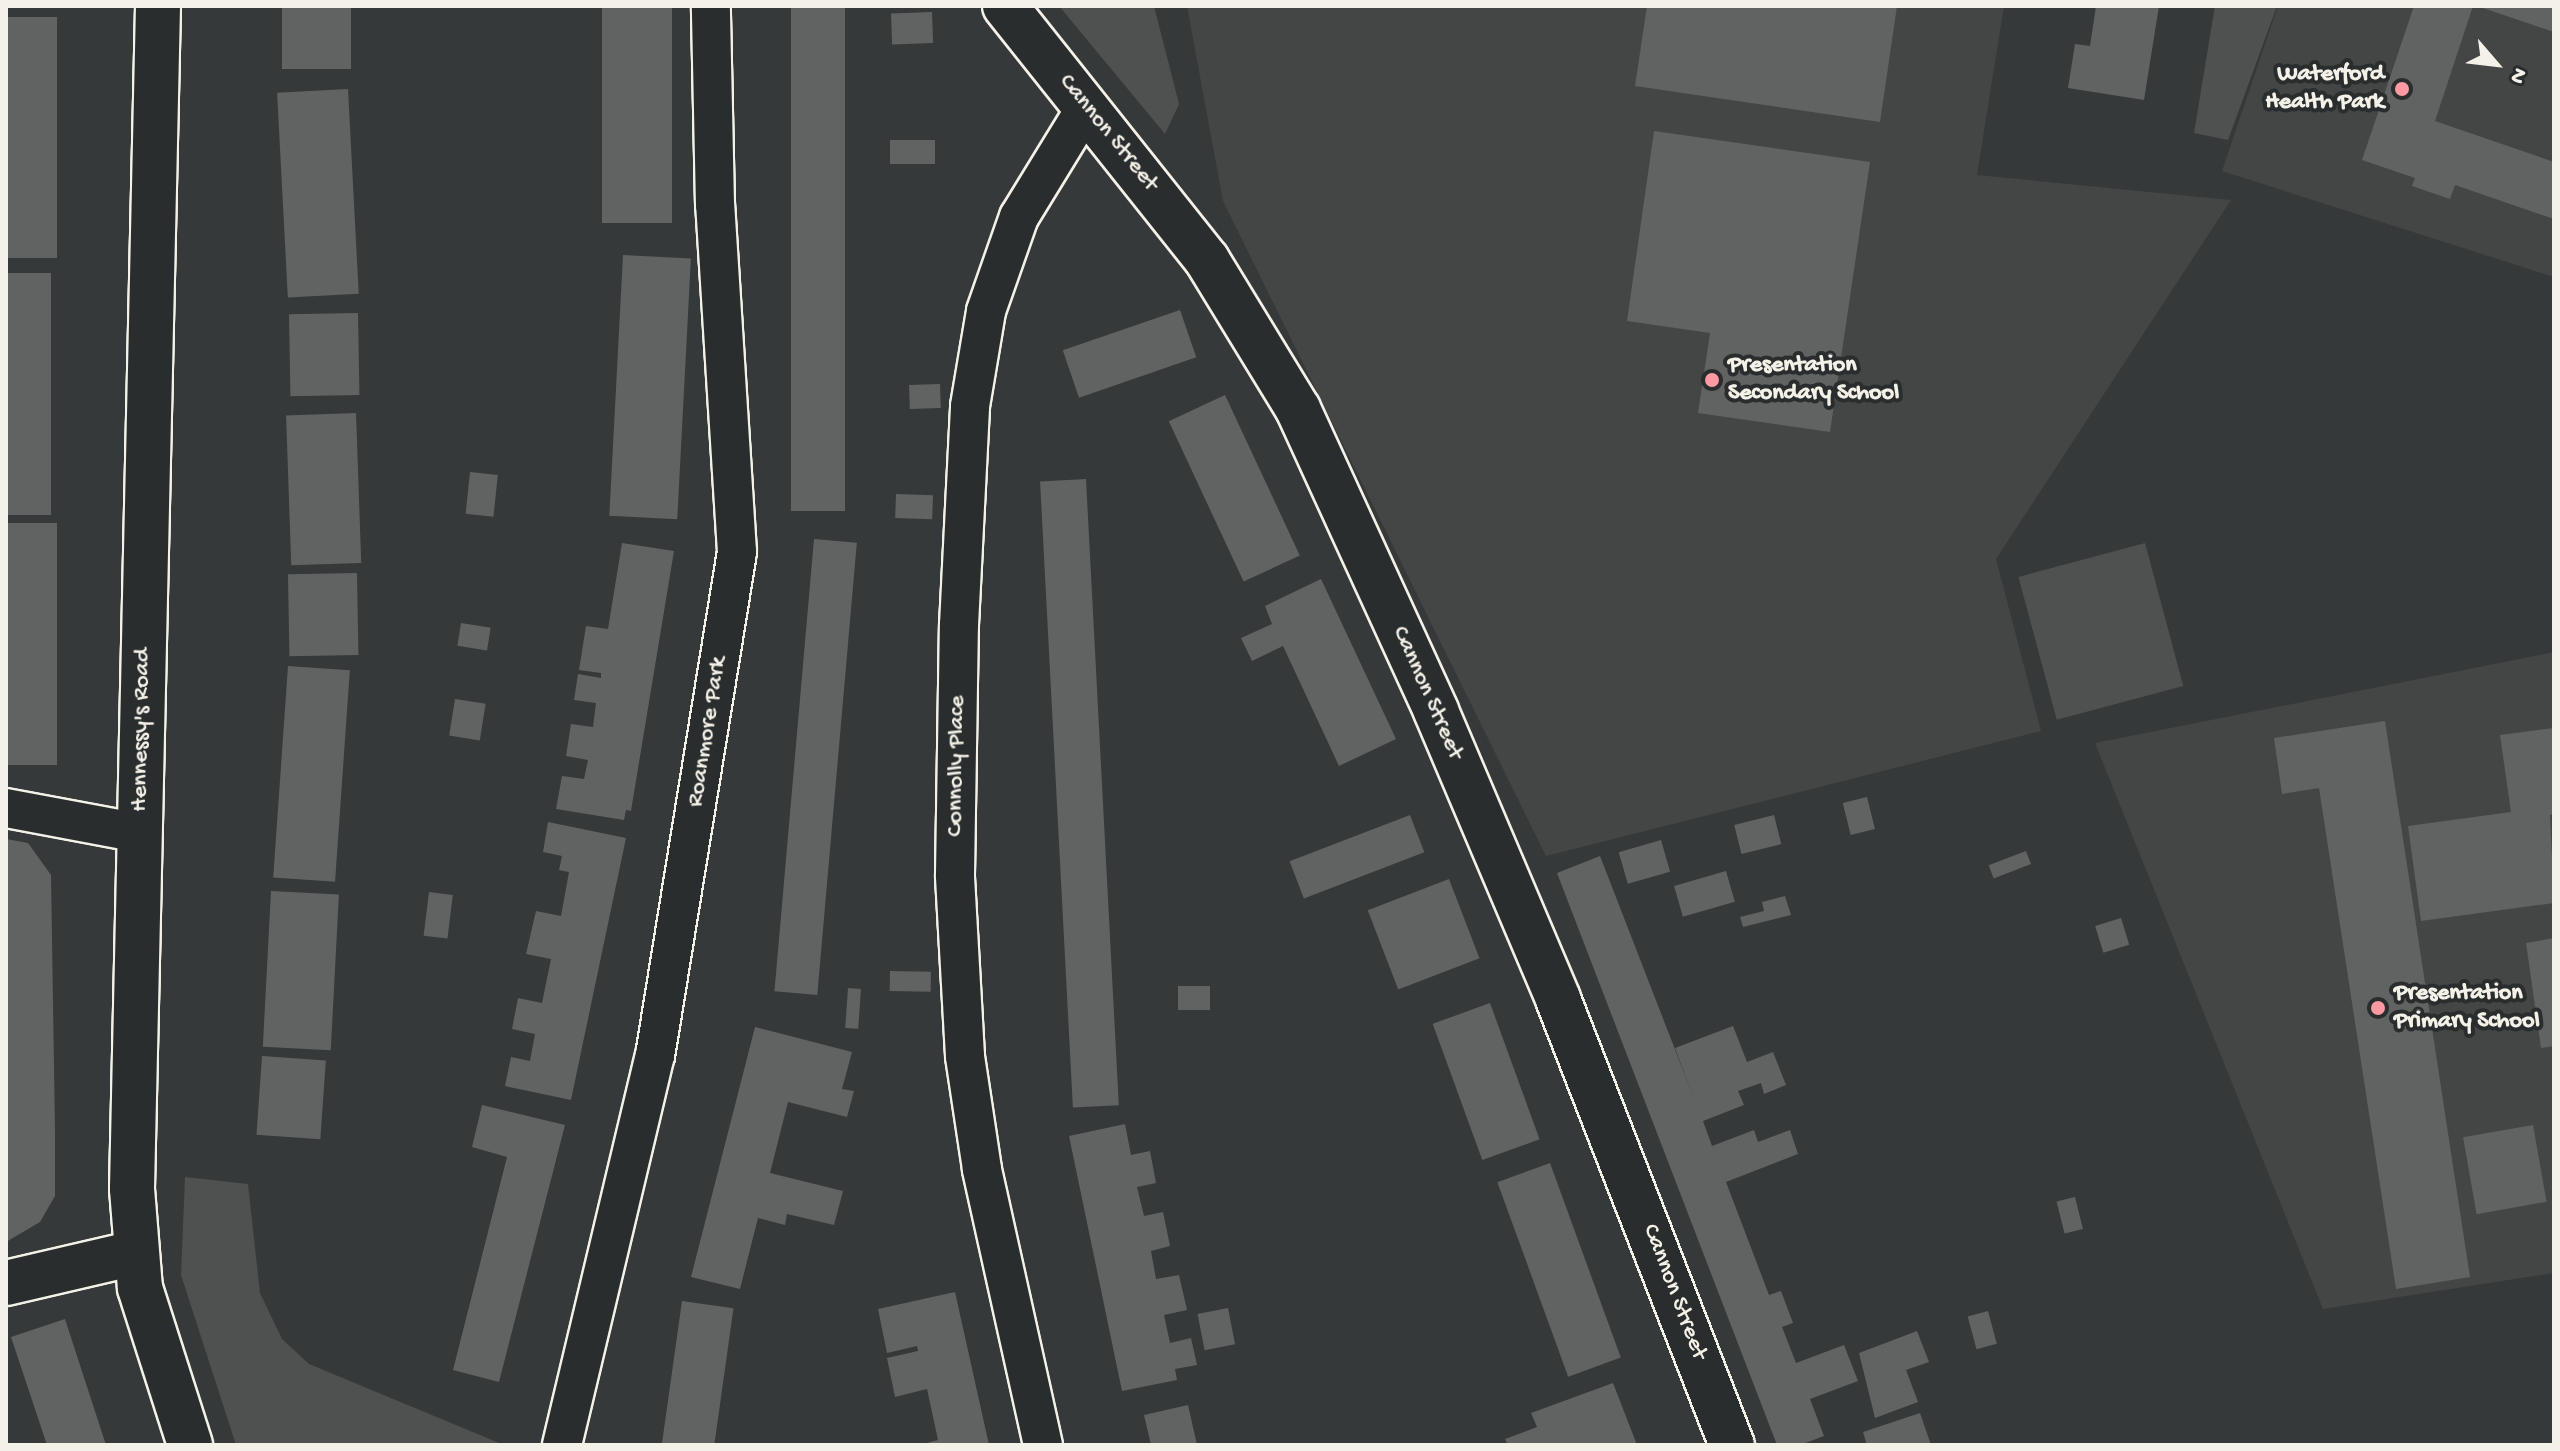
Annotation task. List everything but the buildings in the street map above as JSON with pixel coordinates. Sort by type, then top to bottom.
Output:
[{"type":"main road","name":"Hennessy's Road","points":[[158,6],[132,1147],[135,1253],[149,1324],[190,1445]]},
{"type":"main road","name":"Cannon Street","points":[[1005,6],[1087,106],[1233,297],[1298,409],[1436,711],[1558,999],[1732,1445]]},
{"type":"main road","points":[[6,1283],[135,1253]]},
{"type":"street","name":"Roanmore Park","points":[[562,1445],[655,1056],[737,552],[715,205],[711,6]]},
{"type":"street","name":"Connolly Place","points":[[1043,1445],[982,1169],[962,1027],[955,875],[959,625],[970,406],[986,311],[1019,217],[1087,106]]},
{"type":"street","points":[[6,808],[140,833]]},
{"type":"shaded area","points":[[1059,6],[1154,6],[1179,104],[1165,134]]},
{"type":"shaded area","name":"Presentation Secondary School","points":[[1187,6],[2004,6],[1977,175],[2231,200],[1996,559],[2041,731],[1546,856],[1223,201]]},
{"type":"shaded area","points":[[2215,6],[2277,6],[2228,140],[2194,133]]},
{"type":"shaded area","name":"Waterford Health Park","points":[[2278,6],[2554,6],[2554,277],[2222,171]]},
{"type":"shaded area","points":[[2145,543],[2183,686],[2057,720],[2018,577]]},
{"type":"shaded area","name":"Presentation Primary School","points":[[2554,652],[2554,1273],[2323,1309],[2095,743]]},
{"type":"shaded area","points":[[185,1177],[248,1184],[260,1293],[282,1339],[309,1364],[504,1445],[236,1445],[181,1275]]},
{"type":"place","name":"Waterford Health Park","points":[[2402,89]]},
{"type":"place","name":"Presentation Secondary School","points":[[1712,380]]},
{"type":"place","name":"Presentation Primary School","points":[[2378,1008]]}]
